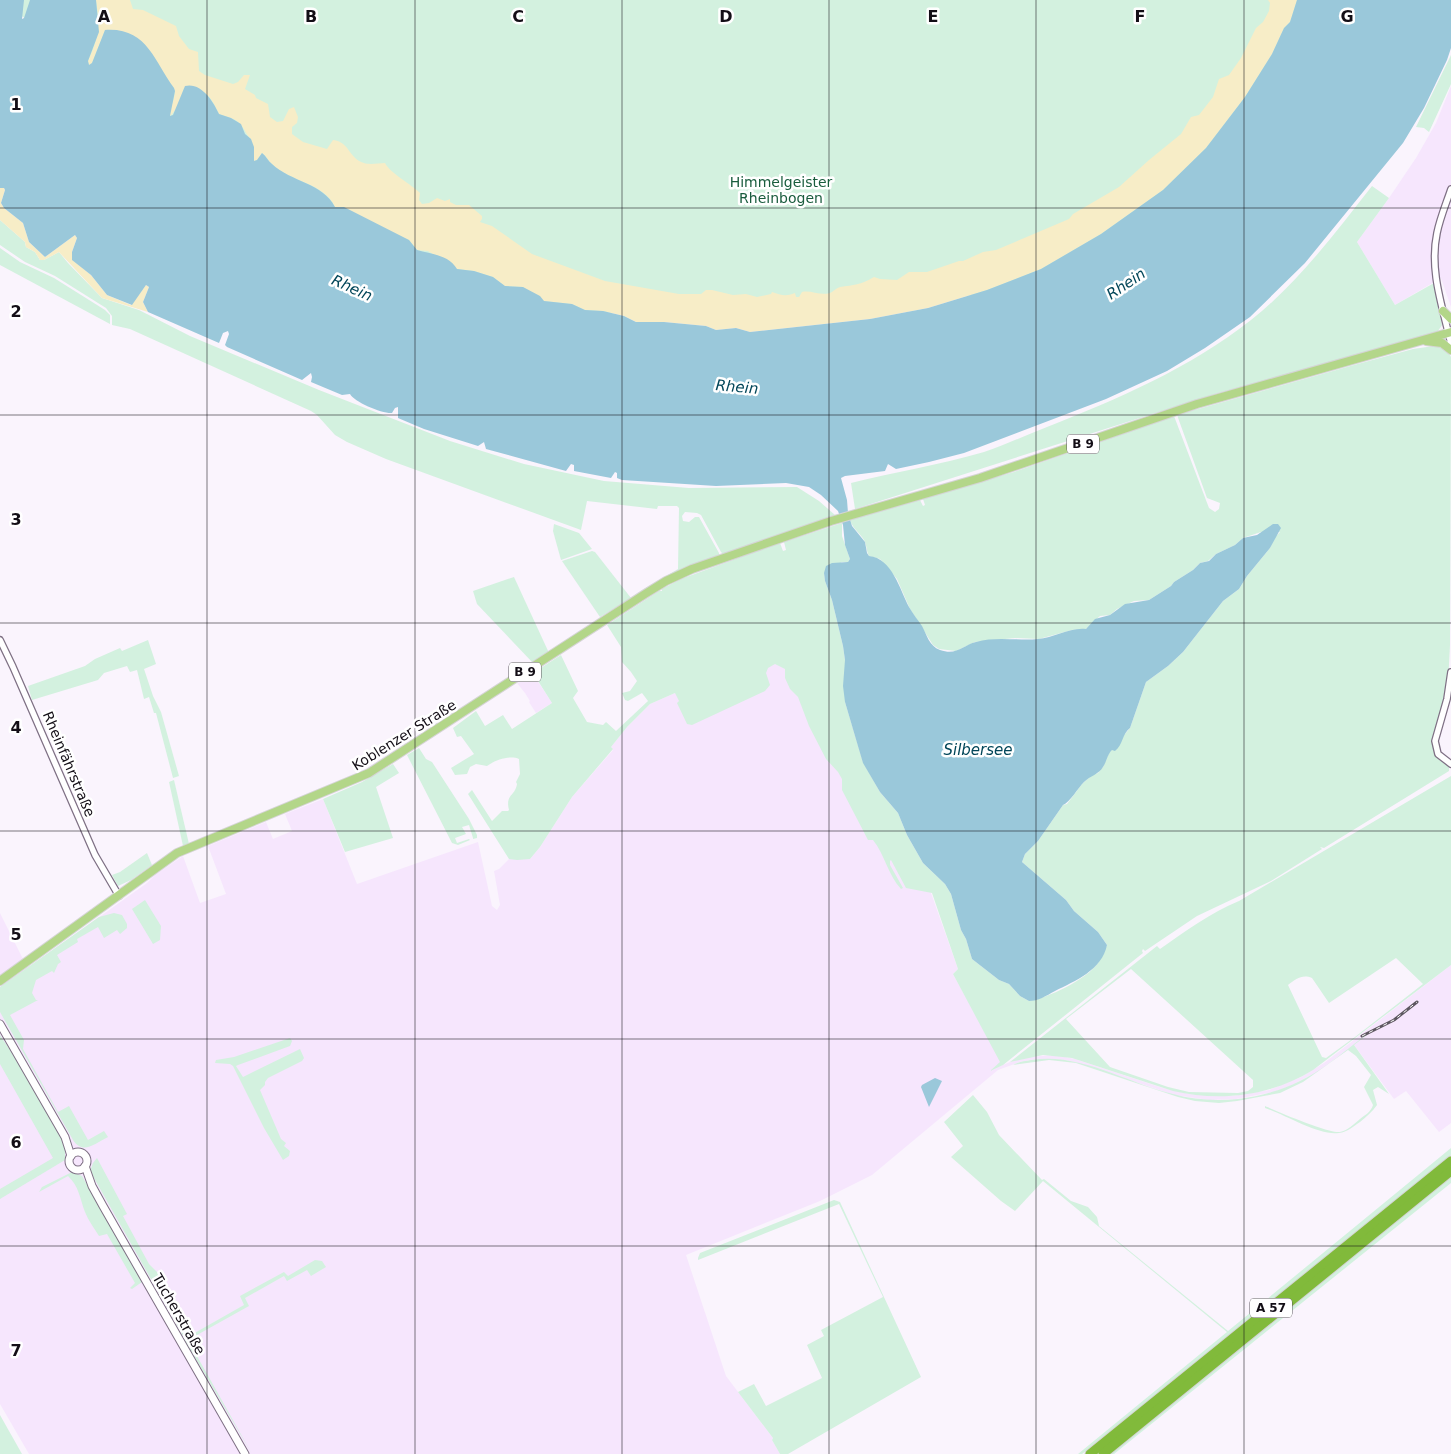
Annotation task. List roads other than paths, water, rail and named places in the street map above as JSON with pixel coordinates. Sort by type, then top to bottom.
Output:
[{"type":"highway","name":"A 57","points":[[1090,1454],[1451,1161]]},
{"type":"highway","name":"A 57","points":[[1103,1454],[1451,1170]]},
{"type":"main road","points":[[1443,310],[1451,319]]},
{"type":"main road","name":"B 9","points":[[1419,340],[1450,332]]},
{"type":"main road","points":[[1419,340],[1442,343],[1451,350]]},
{"type":"main road","name":"Koblenzer Straße","points":[[119,896],[170,858],[184,850],[369,773],[637,599],[679,575],[758,545],[854,514],[1000,472],[1189,406],[1419,340]]},
{"type":"main road","name":"B 9","points":[[0,981],[119,896]]},
{"type":"main road","points":[[0,1024],[65,1137],[69,1140],[74,1154]]},
{"type":"main road","points":[[74,1154],[84,1154],[86,1156],[87,1160],[82,1168],[71,1166],[69,1161],[74,1154]]},
{"type":"main road","name":"Tucherstraße","points":[[82,1168],[245,1454]]},
{"type":"street","points":[[1451,189],[1436,234],[1434,254],[1437,286],[1450,332],[1451,344]]},
{"type":"street","name":"Rheinfährstraße","points":[[0,640],[95,855],[119,896]]},
{"type":"street","points":[[1451,672],[1448,699],[1435,741],[1438,754],[1451,764]]},
{"type":"water","points":[[0,0],[24,0],[22,19],[30,0],[96,0],[99,32],[88,61],[89,65],[92,63],[105,30],[131,34],[148,48],[174,88],[170,116],[173,115],[185,86],[196,87],[210,98],[219,114],[241,124],[254,147],[254,161],[262,153],[280,170],[323,193],[335,207],[344,207],[409,240],[417,250],[445,258],[454,264],[457,269],[474,271],[493,277],[505,286],[523,287],[540,296],[544,301],[572,304],[585,310],[603,311],[624,316],[636,322],[664,322],[706,326],[716,330],[736,328],[750,332],[870,319],[928,308],[987,290],[1041,269],[1101,234],[1163,190],[1206,148],[1245,97],[1272,54],[1284,28],[1290,22],[1297,0],[1451,0],[1451,48],[1447,60],[1424,108],[1403,143],[1305,263],[1250,317],[1167,371],[1106,399],[964,453],[896,469],[888,464],[885,471],[841,478],[852,526],[865,542],[867,553],[869,556],[884,562],[894,576],[909,607],[931,643],[936,648],[946,652],[955,651],[971,643],[984,640],[1038,639],[1086,629],[1095,619],[1110,615],[1125,604],[1149,600],[1171,586],[1200,563],[1209,561],[1216,554],[1235,545],[1243,538],[1257,535],[1273,524],[1278,524],[1281,528],[1270,548],[1239,589],[1223,601],[1183,652],[1146,682],[1130,728],[1125,733],[1118,749],[1112,750],[1101,769],[1084,782],[1063,805],[1038,841],[1025,854],[1022,862],[1066,900],[1074,911],[1098,932],[1107,945],[1104,954],[1094,968],[1079,979],[1042,998],[1029,1001],[1020,996],[1009,984],[999,980],[972,959],[961,930],[951,894],[945,884],[923,863],[907,835],[898,813],[880,792],[863,763],[845,702],[843,646],[824,573],[826,566],[832,563],[848,562],[850,559],[838,511],[821,495],[809,487],[786,483],[716,486],[622,480],[617,478],[617,473],[615,472],[611,478],[574,471],[574,465],[571,464],[566,471],[486,449],[484,442],[478,446],[424,429],[398,418],[398,407],[392,413],[376,410],[363,404],[350,394],[342,395],[311,382],[311,373],[302,380],[227,347],[225,345],[229,334],[228,331],[223,333],[219,343],[148,312],[143,302],[149,287],[146,285],[132,305],[107,295],[91,275],[72,260],[72,252],[77,238],[75,235],[45,257],[29,242],[23,223],[4,208],[1,203],[5,190],[0,188]]},
{"type":"water","points":[[935,1078],[942,1081],[929,1107],[921,1087]]},
{"type":"railway","points":[[1362,1036],[1394,1020],[1417,1002]]},
{"type":"park label","name":"Himmelgeister Rheinbogen","points":[[781,190]]},
{"type":"water label","name":"Rhein","points":[[1126,284]]},
{"type":"water label","name":"Rhein","points":[[352,288]]},
{"type":"water label","name":"Rhein","points":[[737,387]]},
{"type":"water label","name":"Silbersee","points":[[978,750]]}]
